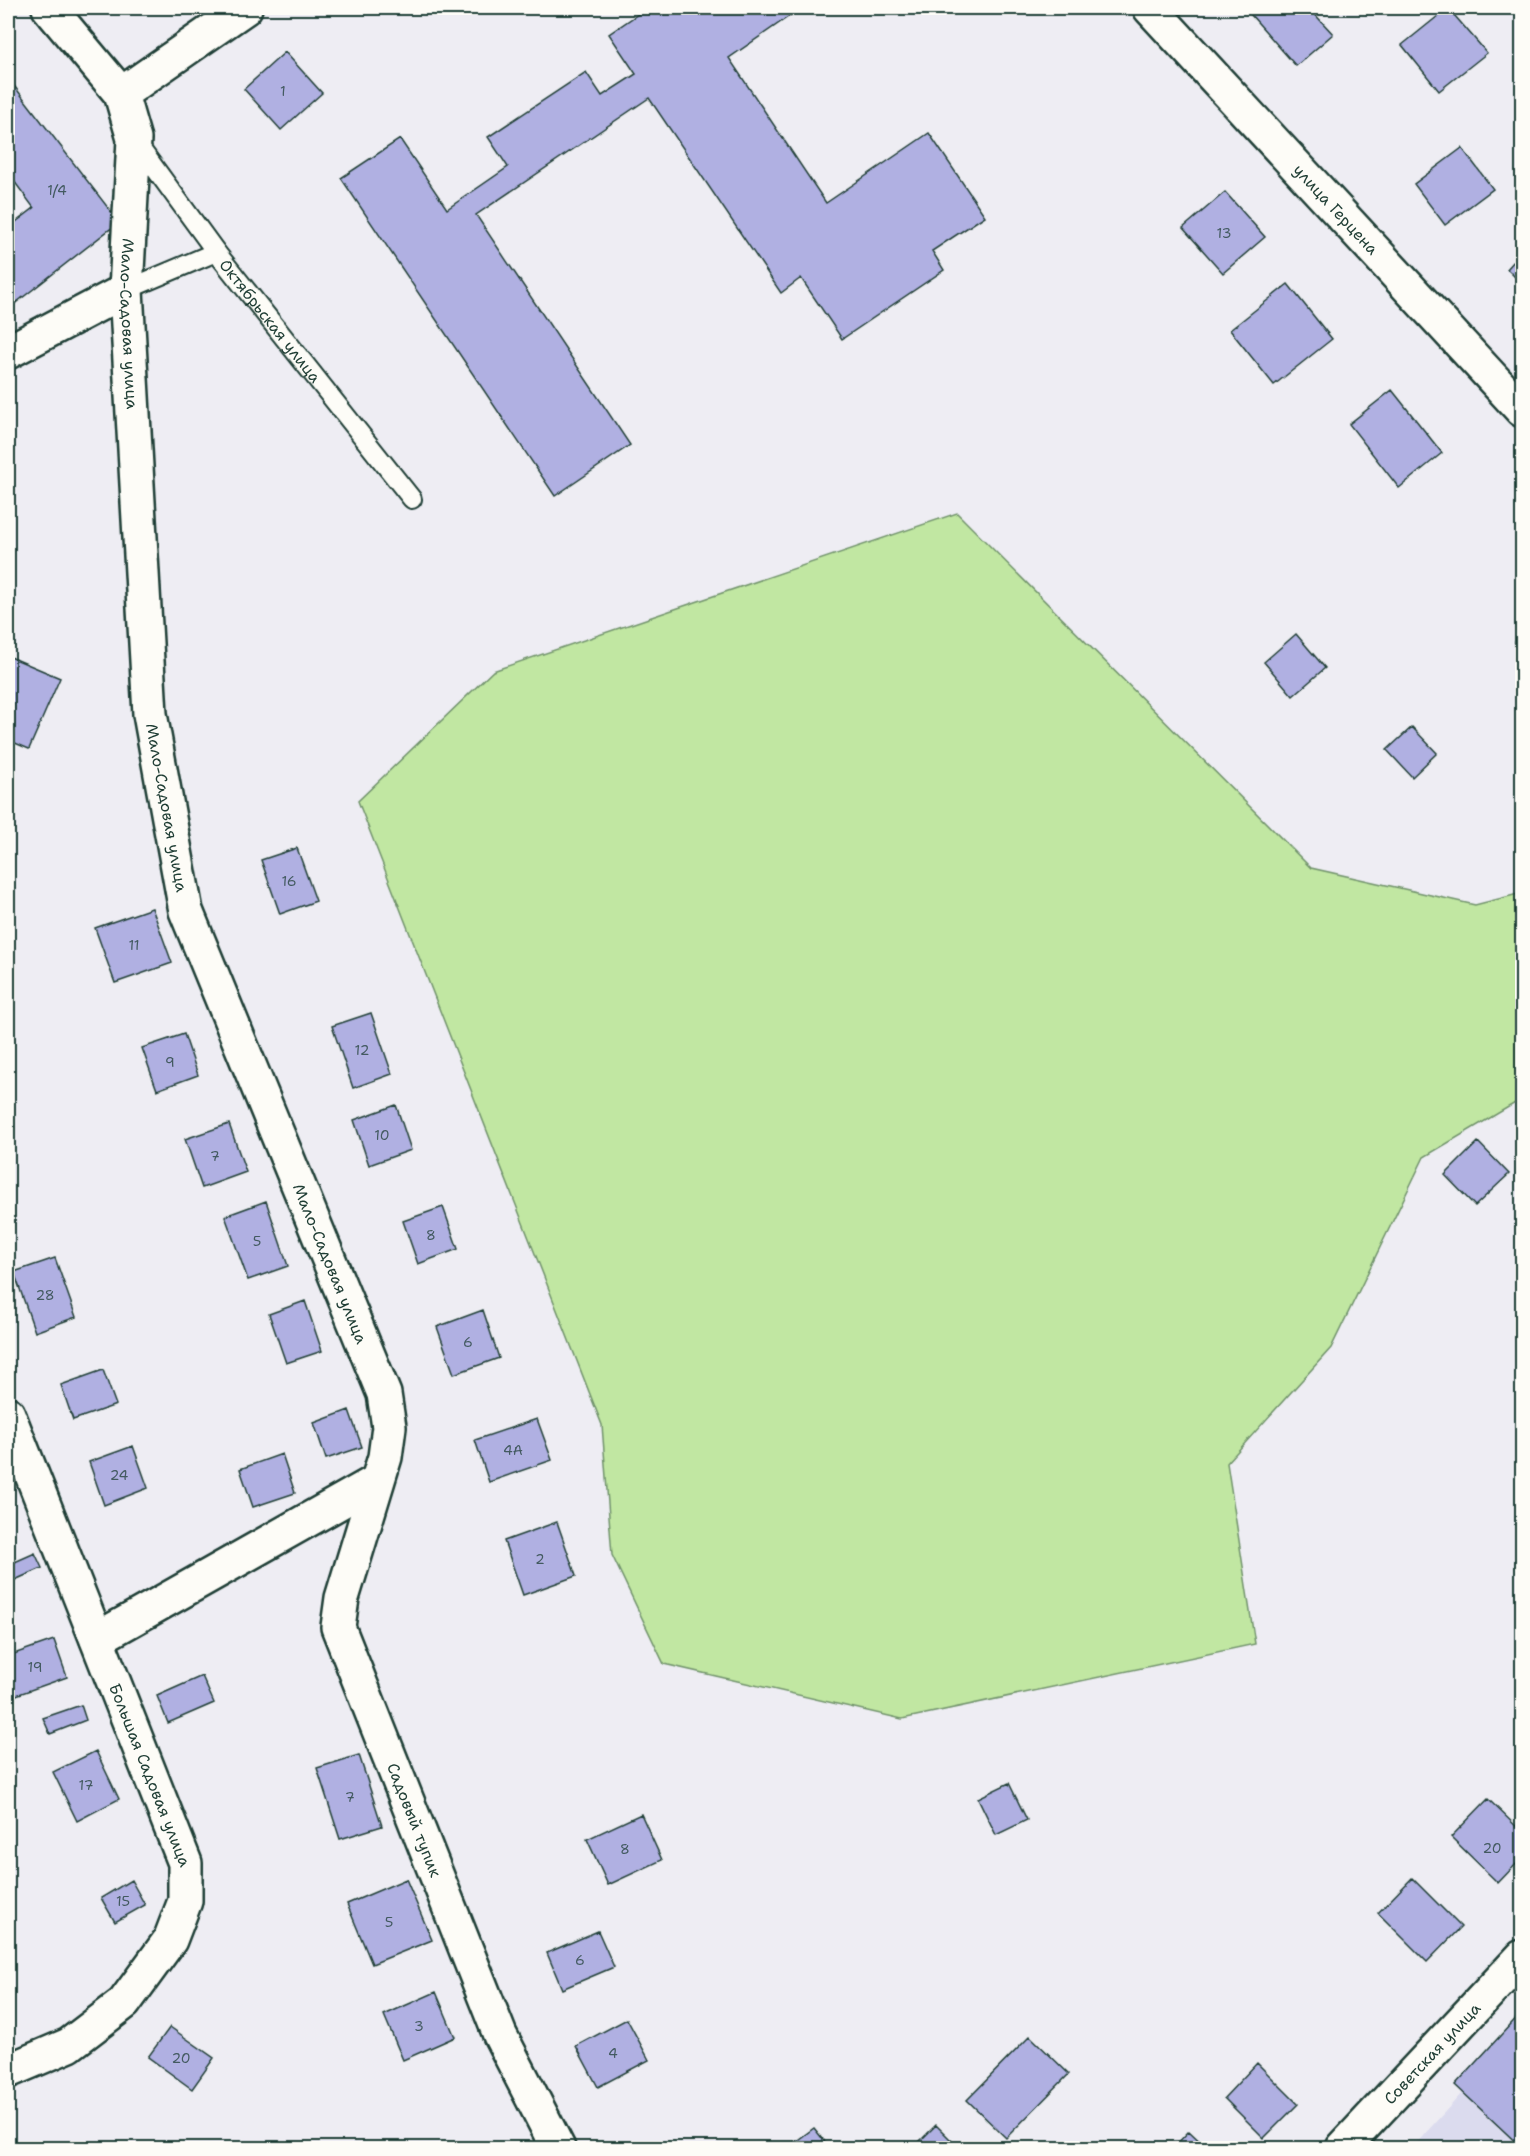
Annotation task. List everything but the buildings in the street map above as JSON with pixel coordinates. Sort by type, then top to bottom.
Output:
[{"type":"street","points":[[50,8],[121,94],[245,8]]},
{"type":"street","name":"улица Герцена","points":[[1150,8],[1522,410]]},
{"type":"street","name":"Мало-Садовая улица","points":[[121,94],[134,139],[126,290],[150,714],[186,911],[384,1394],[389,1427],[385,1457],[377,1480]]},
{"type":"street","points":[[8,352],[126,290]]},
{"type":"street","name":"Большая Садовая улица","points":[[8,1414],[185,1863],[185,1901],[170,1940],[124,2003],[69,2045],[8,2071]]},
{"type":"street","points":[[97,1639],[377,1480]]},
{"type":"street","name":"Садовый тупик","points":[[377,1480],[342,1598],[338,1627],[500,2035],[558,2148]]},
{"type":"street","name":"Советская улица","points":[[1343,2148],[1522,1957]]},
{"type":"lane","name":"Октябрьская улица","points":[[134,139],[216,252],[412,499]]},
{"type":"lane","points":[[126,290],[216,252]]},
{"type":"shaded area","points":[[1522,2027],[1522,2148],[1412,2148]]},
{"type":"green space","points":[[957,513],[1311,868],[1475,905],[1522,893],[1522,1099],[1424,1157],[1331,1348],[1227,1463],[1255,1644],[902,1719],[664,1664],[612,1555],[602,1425],[358,801],[493,671]]}]
